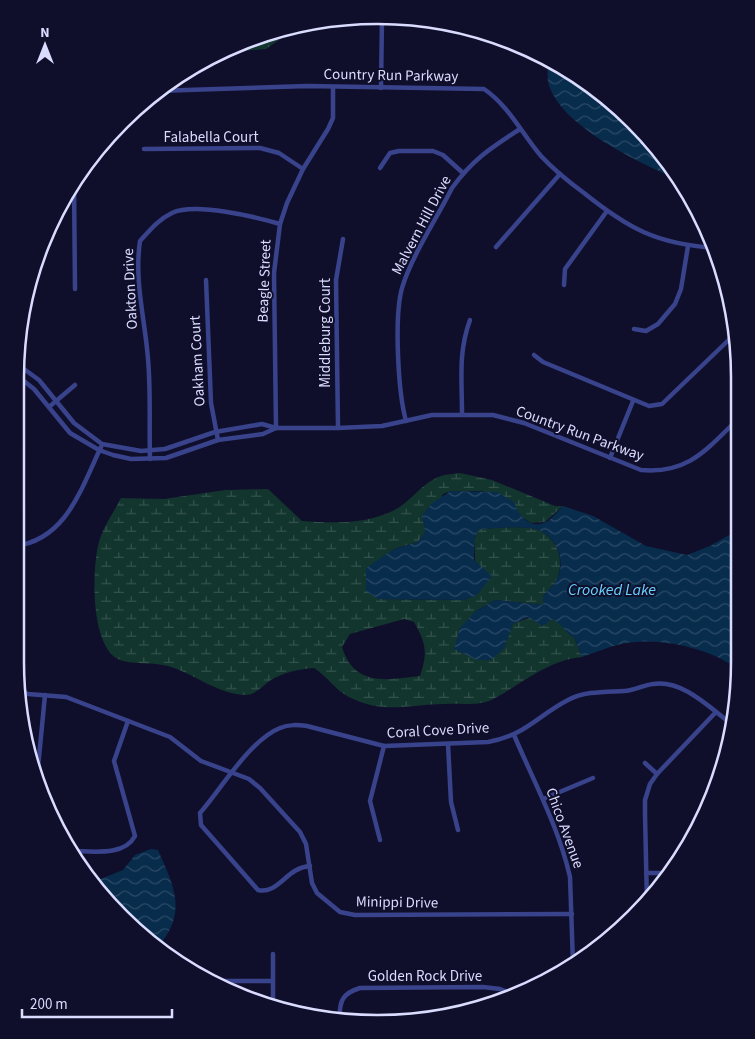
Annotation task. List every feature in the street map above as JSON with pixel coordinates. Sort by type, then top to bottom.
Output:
[{"type":"street","points":[[381,88],[382,24]]},
{"type":"street","name":"Country Run Parkway","points":[[171,91],[307,86],[333,88],[484,89],[499,99],[520,129],[560,174],[607,211],[630,227],[654,238],[688,246],[706,247]]},
{"type":"street","name":"Beagle Street","points":[[276,428],[274,273],[280,224],[287,203],[303,169],[331,124],[333,88]]},
{"type":"street","name":"Malvern Hill Drive","points":[[406,421],[400,392],[399,307],[402,288],[452,188],[463,173],[483,154],[520,129]]},
{"type":"street","name":"Falabella Court","points":[[144,149],[260,148],[279,153],[303,169]]},
{"type":"street","points":[[380,168],[390,153],[399,150],[433,151],[442,155],[463,173]]},
{"type":"street","points":[[496,247],[560,174]]},
{"type":"street","points":[[74,196],[75,289]]},
{"type":"street","name":"Oakton Drive","points":[[150,459],[150,383],[140,297],[138,265],[140,240],[160,219],[174,211],[226,212],[280,224]]},
{"type":"street","points":[[564,285],[565,269],[607,211]]},
{"type":"street","name":"Middleburg Court","points":[[338,428],[336,280],[343,239]]},
{"type":"street","points":[[634,329],[646,331],[658,324],[675,304],[681,289],[688,246]]},
{"type":"street","name":"Oakham Court","points":[[206,280],[211,403],[218,440]]},
{"type":"street","points":[[462,414],[462,341],[470,320]]},
{"type":"street","points":[[534,355],[543,362],[649,406],[662,404],[729,340]]},
{"type":"street","name":"Country Run Parkway","points":[[24,369],[39,380],[74,423],[102,444],[141,451],[165,449],[215,432],[262,424],[276,428],[338,428],[382,426],[432,416],[462,414],[493,415],[524,423],[640,470],[658,472],[674,469],[692,462],[731,426]]},
{"type":"street","name":"Country Run Parkway","points":[[24,381],[34,389],[70,432],[100,450],[131,459],[166,458],[188,452],[218,440],[263,434],[276,428]]},
{"type":"street","points":[[48,406],[75,385]]},
{"type":"street","points":[[610,458],[634,400]]},
{"type":"street","points":[[24,545],[46,536],[63,522],[102,444]]},
{"type":"street","name":"Coral Cove Drive","points":[[310,866],[299,866],[270,890],[258,890],[201,825],[200,813],[232,772],[269,734],[281,728],[294,725],[307,726],[384,746],[488,742],[514,735],[570,699],[591,693],[628,691],[654,684],[671,685],[684,689],[726,720]]},
{"type":"street","name":"Minippi Drive","points":[[26,693],[66,697],[170,737],[202,761],[232,772],[260,788],[300,832],[306,844],[312,883],[317,894],[340,912],[354,915],[572,914]]},
{"type":"street","points":[[39,763],[45,695]]},
{"type":"street","points":[[647,891],[645,800],[650,784],[657,774],[716,712]]},
{"type":"street","points":[[79,851],[120,849],[132,843],[135,836],[114,761],[128,721]]},
{"type":"street","name":"Chico Avenue","points":[[514,735],[543,800],[567,864],[570,877],[573,957]]},
{"type":"street","points":[[448,744],[451,802],[458,830]]},
{"type":"street","points":[[380,840],[370,801],[384,746]]},
{"type":"street","points":[[645,763],[657,774]]},
{"type":"street","points":[[543,800],[592,778]]},
{"type":"street","points":[[646,873],[661,873]]},
{"type":"street","points":[[273,954],[273,999]]},
{"type":"street","points":[[227,982],[273,981]]},
{"type":"street","name":"Golden Rock Drive","points":[[340,1013],[339,1006],[343,997],[349,991],[360,988],[483,987],[505,991]]},
{"type":"green space","points":[[283,37],[266,49],[242,51]]},
{"type":"green space","points":[[460,473],[492,480],[555,506],[563,506],[545,522],[531,523],[483,491],[451,491],[443,494],[426,532],[418,542],[394,549],[378,599],[464,600],[477,595],[474,540],[479,529],[511,527],[536,529],[552,540],[559,553],[560,560],[559,574],[555,583],[543,596],[543,605],[495,600],[476,611],[504,648],[512,624],[536,617],[554,619],[562,624],[574,637],[582,657],[559,662],[548,667],[485,702],[386,707],[374,706],[349,697],[339,691],[314,668],[297,670],[281,675],[249,695],[235,694],[216,688],[180,670],[165,665],[128,662],[116,658],[108,649],[101,636],[97,620],[94,585],[97,553],[101,536],[121,498],[164,499],[225,490],[268,489],[302,521],[351,522],[387,514],[398,508],[423,486],[435,479],[443,475]],"holes":[[[404,619],[414,622],[421,636],[425,654],[420,676],[396,679],[373,678],[363,675],[347,660],[342,647],[350,634]]]},
{"type":"water","points":[[548,68],[574,83],[611,112],[628,127],[667,175],[623,153],[584,128],[555,98],[548,82]]},
{"type":"water","name":"Crooked Lake","points":[[451,491],[497,492],[514,502],[518,512],[530,523],[540,524],[548,521],[563,506],[593,516],[646,546],[687,555],[710,546],[731,534],[731,664],[700,650],[671,643],[656,642],[621,644],[582,657],[574,637],[558,623],[552,619],[543,626],[528,617],[513,624],[504,648],[491,660],[477,660],[454,649],[460,628],[476,611],[495,600],[543,605],[543,596],[555,583],[559,574],[559,553],[552,540],[536,529],[520,527],[479,529],[474,540],[474,560],[492,576],[477,595],[464,600],[378,599],[366,591],[366,568],[394,549],[418,542],[425,532],[422,516],[432,503]]},
{"type":"water","points":[[151,849],[158,850],[173,888],[175,911],[173,922],[162,942],[127,912],[99,880],[123,870],[135,855]]}]
